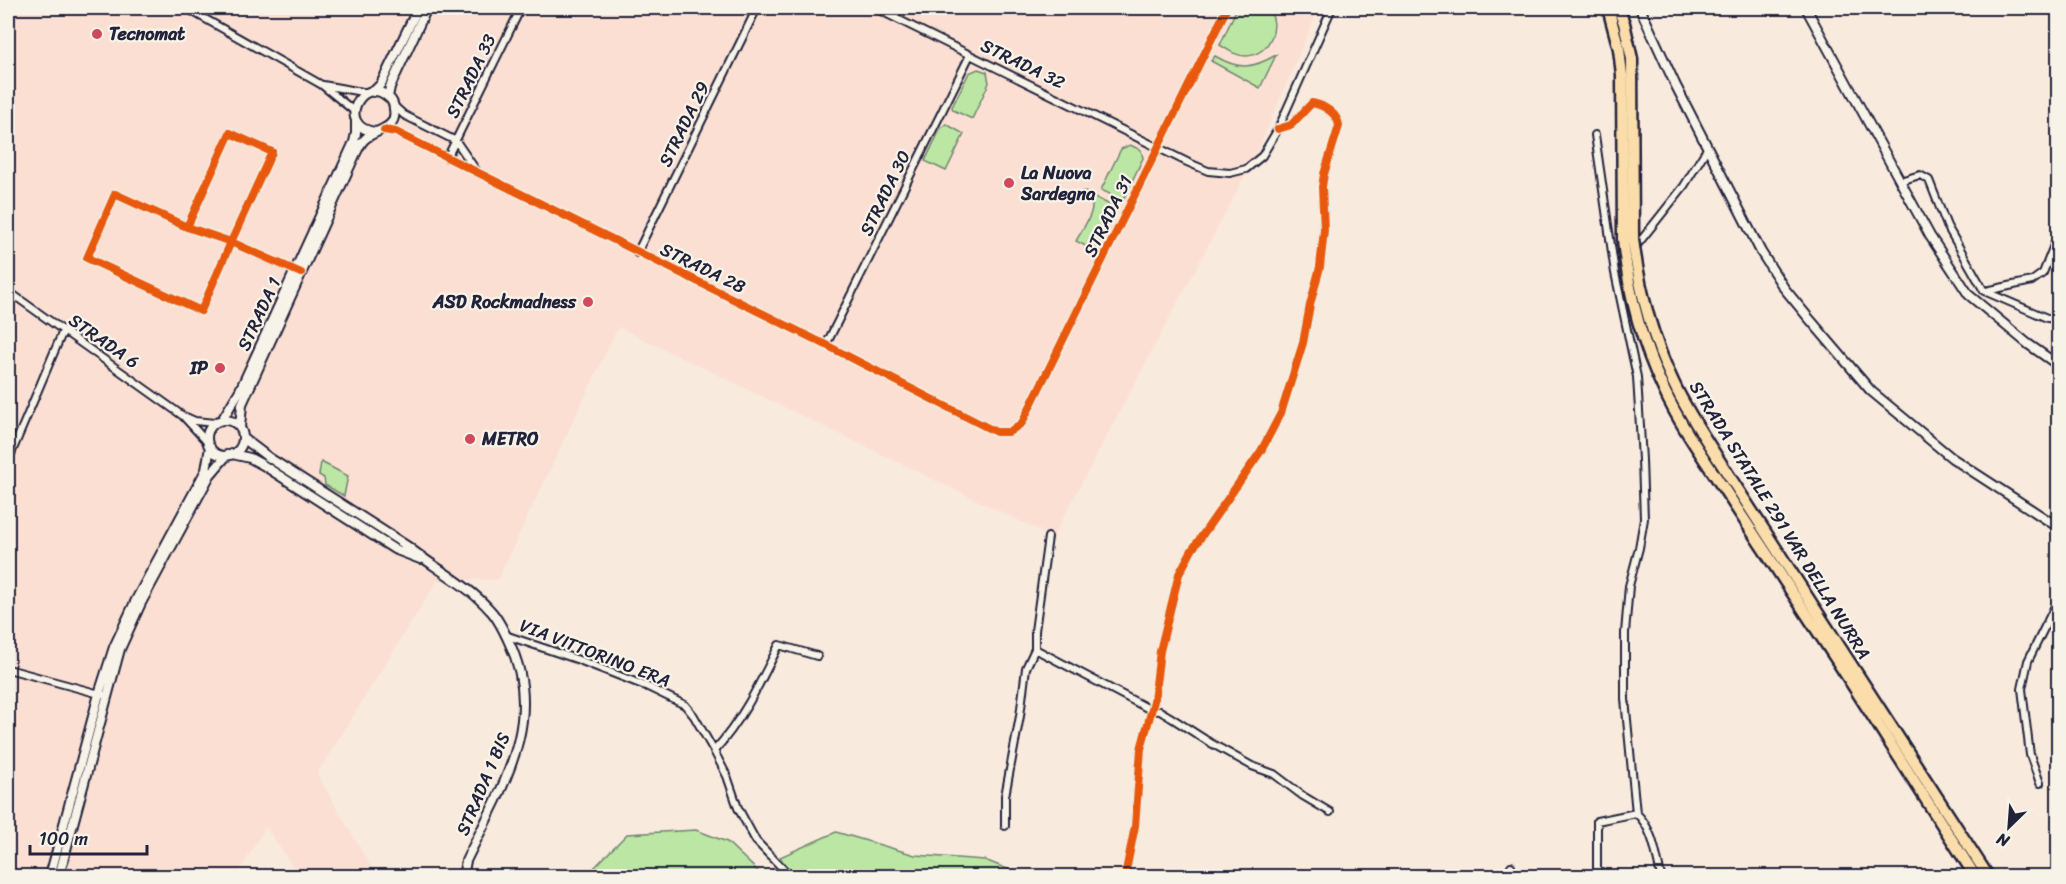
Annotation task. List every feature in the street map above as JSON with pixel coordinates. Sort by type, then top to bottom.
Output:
[{"type":"highway","name":"STRADA STATALE 291 VAR DELLA NURRA","points":[[1608,8],[1619,49],[1622,75],[1628,239],[1658,349],[1729,485],[1836,659],[1975,876]]},
{"type":"highway","name":"STRADA STATALE 291 VAR DELLA NURRA","points":[[1618,8],[1624,23],[1632,59],[1628,239]]},
{"type":"highway","name":"STRADA STATALE 291 VAR DELLA NURRA","points":[[1729,485],[1988,876]]},
{"type":"street","points":[[186,8],[322,85],[355,115],[364,129],[380,131],[393,120],[394,106],[388,97],[378,92],[322,85]]},
{"type":"street","points":[[355,115],[358,100],[381,84],[418,8]]},
{"type":"street","points":[[388,97],[390,87],[427,8]]},
{"type":"street","name":"STRADA 33","points":[[447,158],[521,8]]},
{"type":"street","name":"STRADA 29","points":[[637,253],[757,8]]},
{"type":"street","name":"STRADA 32","points":[[875,8],[1158,148],[1209,171],[1230,173],[1246,169],[1263,156],[1278,129],[1332,8]]},
{"type":"street","name":"STRADA 31","points":[[1009,432],[1022,423],[1227,8]]},
{"type":"street","points":[[1640,8],[1761,252],[1784,288],[1871,391],[1952,458],[2058,527]]},
{"type":"street","points":[[1806,8],[1930,236],[1969,295],[2028,344],[2058,365]]},
{"type":"street","name":"STRADA 30","points":[[826,345],[970,55]]},
{"type":"street","points":[[1125,876],[1135,826],[1141,749],[1151,710],[1164,634],[1179,574],[1192,550],[1262,451],[1281,413],[1303,343],[1320,267],[1324,230],[1322,188],[1339,119],[1318,104],[1312,103],[1291,125],[1278,129]]},
{"type":"street","name":"STRADA 28","points":[[394,106],[404,115],[456,141],[480,175]]},
{"type":"street","name":"STRADA 1","points":[[240,428],[242,404],[354,142],[355,115]]},
{"type":"street","name":"STRADA 28","points":[[380,131],[396,132],[996,432],[1009,432]]},
{"type":"street","name":"STRADA 1","points":[[219,422],[240,390],[363,140],[380,131]]},
{"type":"street","points":[[188,227],[230,133],[272,152],[231,242],[201,311],[87,258],[115,194],[188,227],[231,242],[298,272]]},
{"type":"street","points":[[1595,135],[1615,273],[1637,377],[1642,460],[1644,519],[1629,586],[1625,633],[1624,699],[1636,813],[1642,819],[1654,846],[1661,876]]},
{"type":"street","points":[[1615,273],[1684,186],[1708,147]]},
{"type":"street","points":[[1900,181],[1920,175],[1929,180],[1947,226],[1984,291],[2047,318],[2058,319]]},
{"type":"street","points":[[1984,291],[2032,281],[2043,273],[2058,235]]},
{"type":"street","name":"STRADA 6","points":[[8,291],[183,416],[197,428],[209,445]]},
{"type":"street","points":[[8,461],[63,331]]},
{"type":"street","name":"STRADA 6","points":[[183,416],[195,421],[219,422]]},
{"type":"street","points":[[50,876],[103,695],[120,649],[141,603],[210,475],[241,446],[243,438],[240,428],[233,422],[219,422],[208,432],[206,470],[136,600],[114,647],[103,695],[59,876]]},
{"type":"street","name":"STRADA 1 BIS","points":[[243,438],[268,458],[464,585],[492,611],[505,635],[516,658],[524,693],[523,728],[514,760],[466,861],[463,876]]},
{"type":"street","points":[[209,445],[216,453],[230,455]]},
{"type":"street","name":"STRADA 1 BIS","points":[[230,455],[240,455],[257,462],[394,549],[427,562]]},
{"type":"street","points":[[1005,826],[1005,796],[1020,716],[1026,668],[1035,649],[1048,537]]},
{"type":"street","points":[[2040,783],[2030,755],[2022,689],[2028,662],[2058,600]]},
{"type":"street","name":"VIA VITTORINO ERA","points":[[505,635],[579,660],[675,699],[690,711],[727,776],[738,808],[756,841],[790,876]]},
{"type":"street","points":[[714,751],[727,736],[763,677],[779,645],[817,656]]},
{"type":"street","points":[[1035,649],[1151,710],[1160,711],[1243,761],[1262,771],[1274,774],[1303,796],[1330,812]]},
{"type":"street","points":[[8,669],[103,695]]},
{"type":"street","points":[[1597,876],[1597,821],[1636,813]]},
{"type":"street","points":[[1511,866],[1511,876]]},
{"type":"shaded area","points":[[8,8],[1319,8],[1254,159],[1053,537],[618,327],[498,579],[437,581],[317,774],[374,872],[366,876],[299,876],[266,827],[236,876],[8,876]]},
{"type":"green space","points":[[1237,8],[1267,8],[1272,15],[1274,22],[1271,38],[1261,51],[1254,55],[1239,55],[1220,45]]},
{"type":"green space","points":[[1276,55],[1260,88],[1211,61],[1215,56],[1231,64],[1246,66],[1260,63]]},
{"type":"green space","points":[[978,69],[987,72],[989,83],[972,119],[953,110],[952,107],[969,73]]},
{"type":"green space","points":[[946,124],[964,134],[946,171],[925,161],[941,128]]},
{"type":"green space","points":[[1130,145],[1141,150],[1143,158],[1123,200],[1101,190],[1121,149]]},
{"type":"green space","points":[[1083,191],[1116,208],[1095,251],[1076,241],[1089,218],[1092,206],[1089,195],[1080,193]]},
{"type":"green space","points":[[321,462],[348,476],[344,496],[325,485],[324,478],[319,475]]},
{"type":"green space","points":[[696,830],[727,842],[763,876],[591,876],[591,871],[627,834]]},
{"type":"green space","points":[[836,832],[915,855],[985,860],[1025,876],[792,876],[780,857]]},
{"type":"cycle path","points":[[384,130],[396,132],[996,432],[1009,432],[1022,423],[1227,8]]},
{"type":"cycle path","points":[[1125,876],[1135,826],[1141,749],[1154,701],[1160,651],[1179,574],[1192,550],[1261,451],[1281,413],[1303,343],[1320,267],[1324,230],[1322,187],[1339,126],[1338,122],[1330,111],[1312,103],[1291,125],[1278,129]]},
{"type":"cycle path","points":[[187,227],[230,133],[272,152],[231,242],[187,227],[115,194],[87,258],[201,311],[231,242],[301,273]]},
{"type":"place","name":"Tecnomat","points":[[97,34]]},
{"type":"place","name":"La Nuova Sardegna","points":[[1009,183]]},
{"type":"place","name":"ASD Rockmadness","points":[[588,302]]},
{"type":"place","name":"IP","points":[[220,368]]},
{"type":"place","name":"METRO","points":[[470,439]]}]
